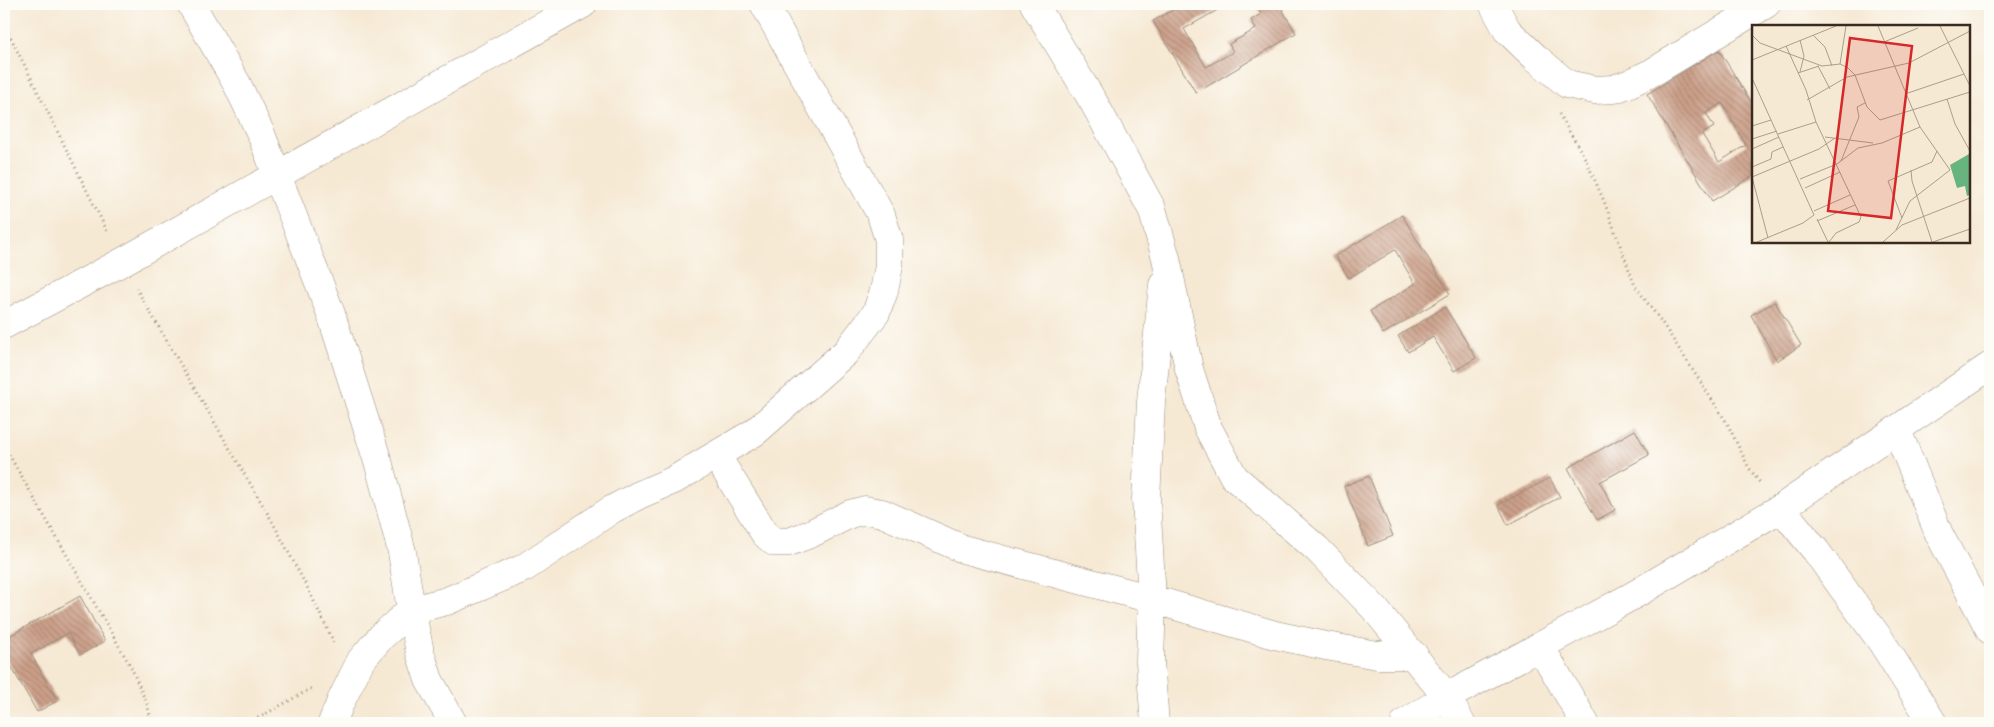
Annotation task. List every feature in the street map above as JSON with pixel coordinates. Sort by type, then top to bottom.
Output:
[{"type":"street","points":[[191,4],[237,84],[277,176],[330,311],[379,466],[402,552],[420,652],[429,680],[453,723]]},
{"type":"street","points":[[4,325],[277,176],[548,13],[583,4]]},
{"type":"street","points":[[332,723],[361,660],[382,636],[411,610],[447,601],[524,568],[611,510],[639,495],[674,480],[755,432],[846,352],[876,313],[884,291],[889,266],[889,240],[881,216],[764,4]]},
{"type":"street","points":[[1034,4],[1094,103],[1152,210],[1166,258],[1189,369],[1208,428],[1234,477],[1317,549],[1374,608],[1448,696],[1461,723]]},
{"type":"street","points":[[1493,4],[1507,30],[1542,63],[1567,84],[1595,90],[1614,89],[1653,72],[1766,4]]},
{"type":"street","points":[[1155,723],[1150,662],[1152,599],[1146,499],[1151,402],[1166,258]]},
{"type":"street","points":[[1405,723],[1448,696],[1634,595],[1781,508],[1990,366]]},
{"type":"street","points":[[1897,430],[1938,534],[1990,630]]},
{"type":"street","points":[[716,455],[766,534],[774,542],[789,542],[850,514],[865,510],[882,513],[964,549],[1152,599],[1275,635],[1377,655],[1414,655]]},
{"type":"street","points":[[1781,508],[1816,551],[1881,640],[1933,723]]},
{"type":"street","points":[[1540,646],[1585,723]]},
{"type":"path","points":[[4,24],[122,262],[157,326],[272,521],[308,589],[346,668],[361,660]]},
{"type":"path","points":[[1555,109],[1566,123],[1585,158],[1604,200],[1635,286],[1661,321],[1727,423],[1749,468],[1781,508]]},
{"type":"path","points":[[4,446],[131,667],[147,704],[152,723]]},
{"type":"path","points":[[249,723],[316,685]]},
{"type":"building","points":[[1183,4],[1228,4],[1184,29],[1206,67],[1233,52],[1229,44],[1256,29],[1251,20],[1261,14],[1255,4],[1279,4],[1296,33],[1196,93],[1153,21]]},
{"type":"building","points":[[1719,50],[1752,103],[1752,177],[1712,201],[1647,94]],"holes":[[[1722,103],[1746,145],[1719,162],[1702,134],[1714,127],[1706,113]]]},
{"type":"building","points":[[1402,215],[1450,294],[1383,334],[1370,311],[1415,284],[1395,250],[1349,278],[1335,256]]},
{"type":"building","points":[[1775,302],[1801,345],[1777,361],[1751,315]]},
{"type":"building","points":[[1445,307],[1476,358],[1454,371],[1433,337],[1408,352],[1398,336]]},
{"type":"building","points":[[1635,430],[1649,455],[1600,482],[1615,510],[1597,520],[1568,468]]},
{"type":"building","points":[[1369,476],[1393,536],[1368,546],[1344,486]]},
{"type":"building","points":[[1550,478],[1560,497],[1508,525],[1498,505]]},
{"type":"building","points":[[80,596],[105,641],[80,655],[68,633],[31,654],[57,701],[37,712],[4,654],[4,639]]}]
